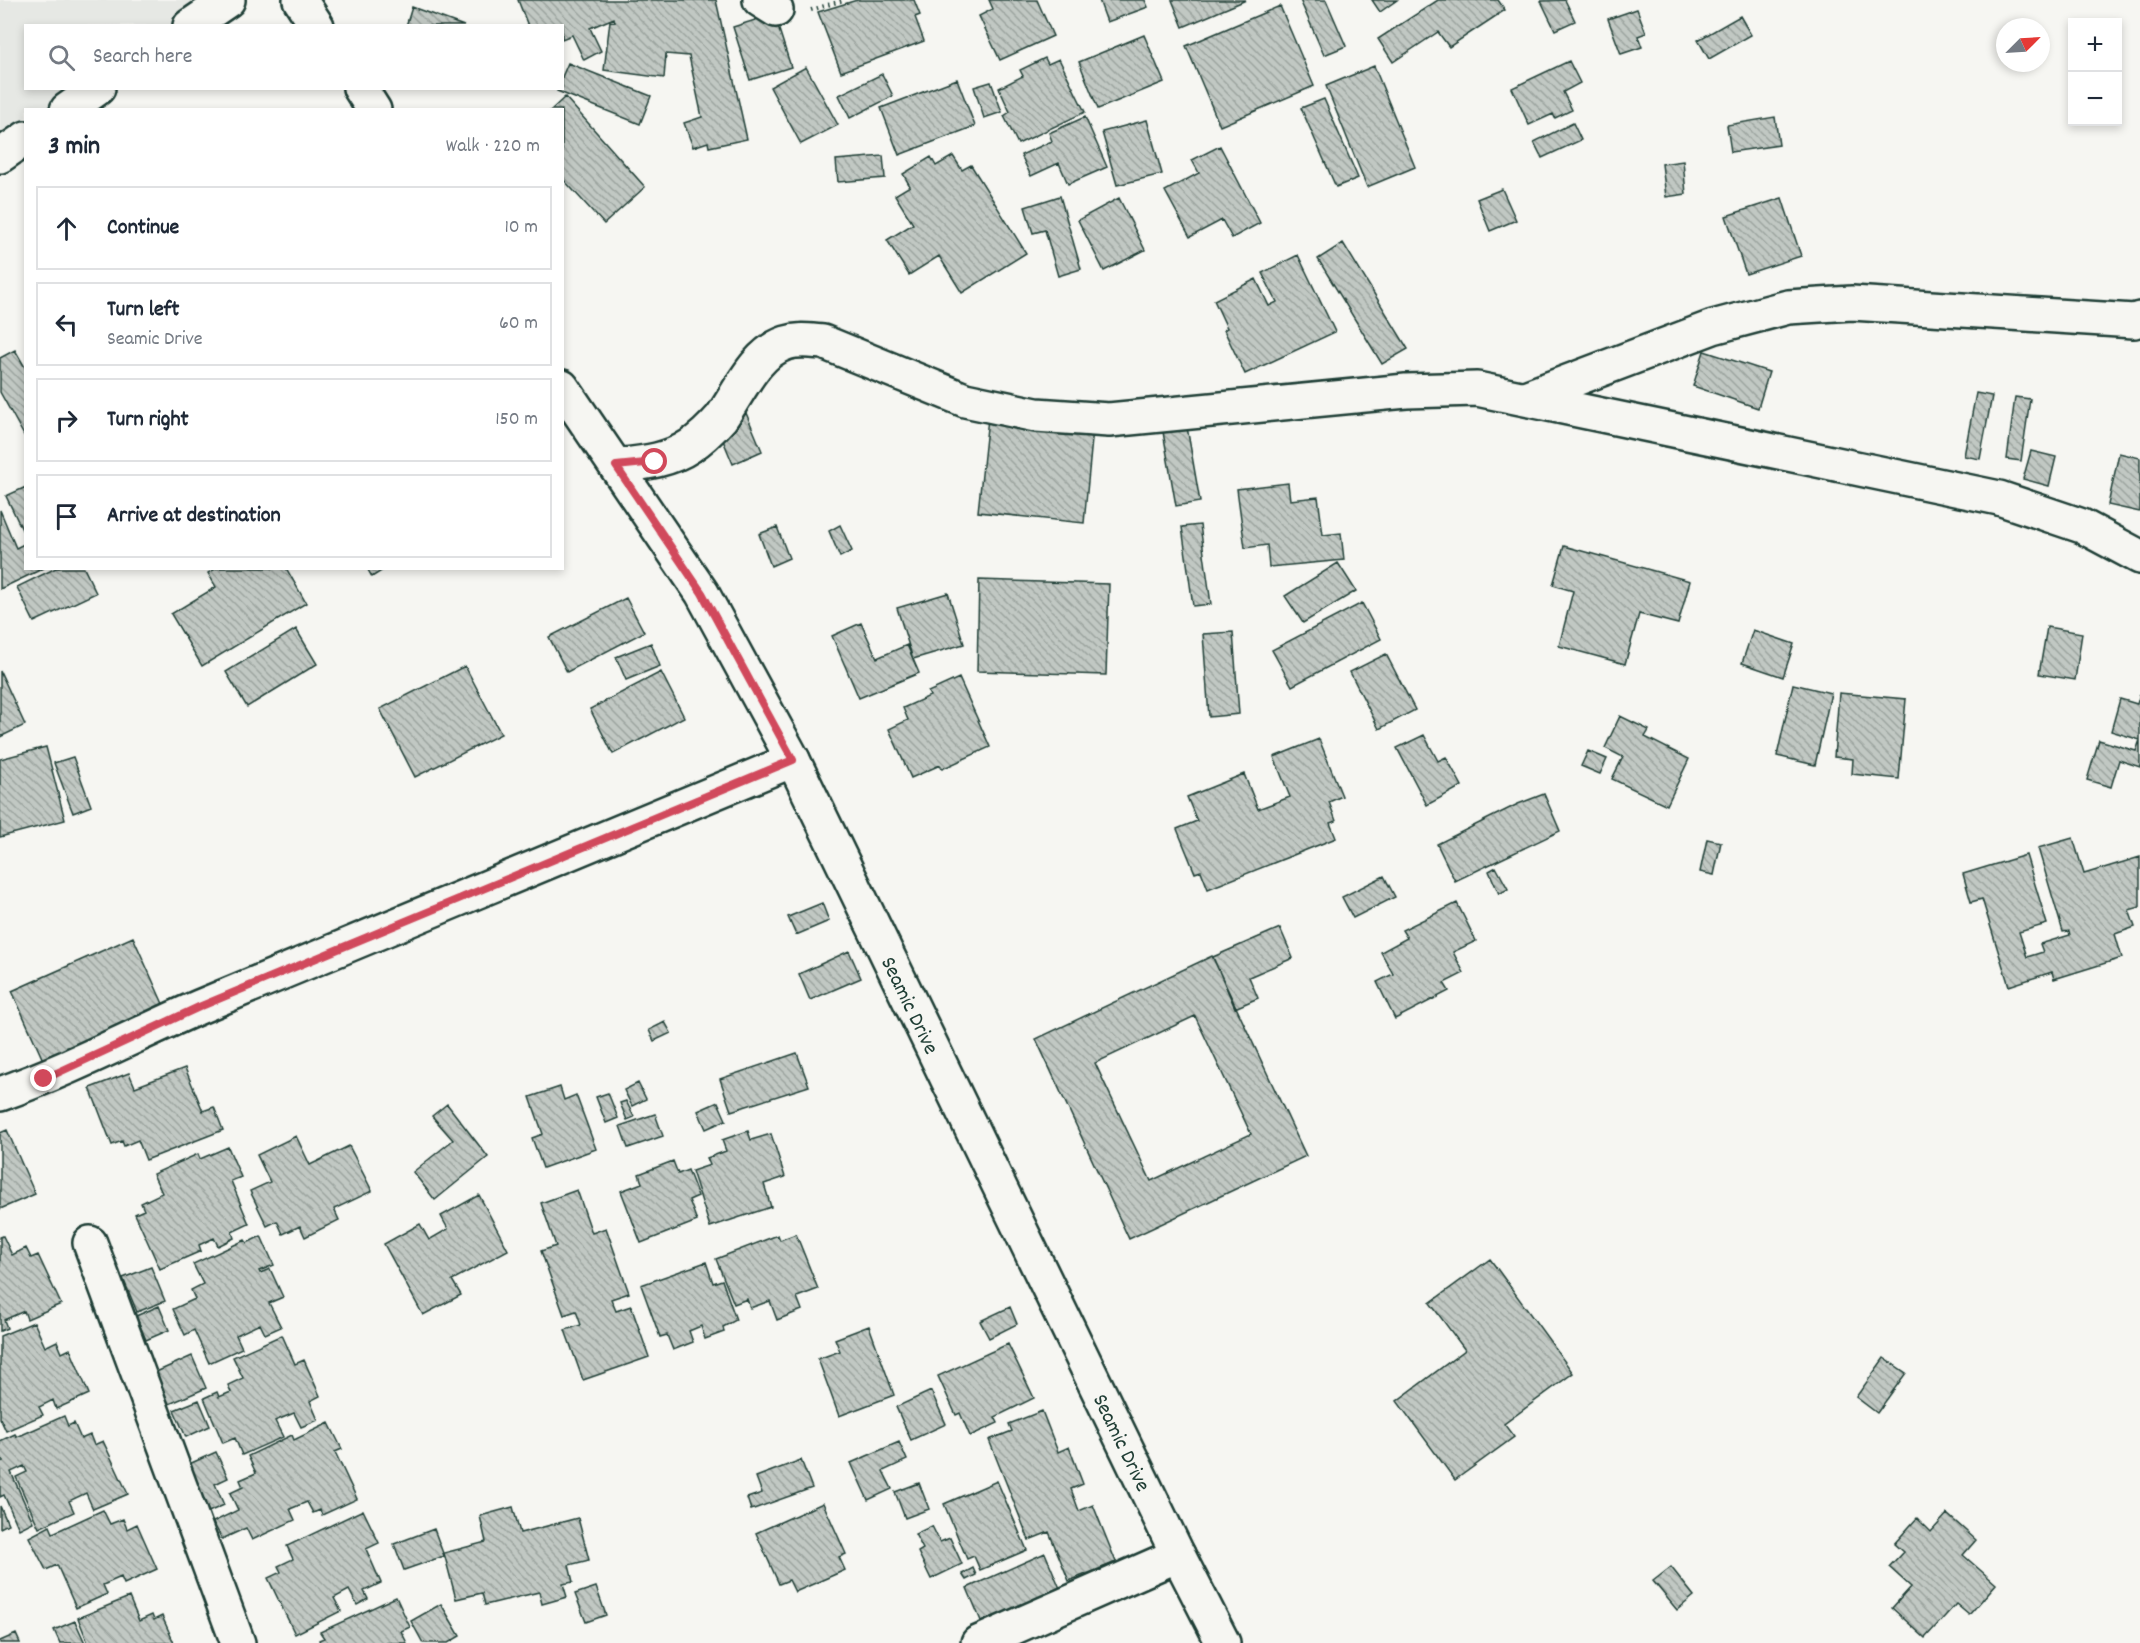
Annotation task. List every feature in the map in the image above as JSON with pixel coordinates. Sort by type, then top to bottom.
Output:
[{"type":"street","points":[[193,24],[228,0]]},
{"type":"street","points":[[300,0],[316,24]]},
{"type":"street","points":[[71,108],[95,90]]},
{"type":"street","points":[[361,90],[373,108]]},
{"type":"street","points":[[0,156],[24,139]]},
{"type":"street","points":[[1525,398],[1713,327],[1788,307],[1852,303],[2134,321],[2140,319]]},
{"type":"street","points":[[616,466],[655,462],[690,446],[719,420],[756,366],[769,353],[785,343],[804,340],[823,342],[965,400],[1036,415],[1108,420],[1406,392],[1477,389],[1999,498],[2082,526],[2140,557]]},
{"type":"street","name":"Seamic Drive","points":[[564,390],[702,593],[793,760],[1178,1555],[1223,1643]]},
{"type":"street","points":[[0,1094],[44,1079],[199,1007],[793,760]]},
{"type":"street","points":[[90,1243],[238,1643]]},
{"type":"street","points":[[978,1643],[1178,1555]]},
{"type":"shaded area","points":[[0,0],[228,0],[192,24],[24,24],[24,90],[96,90],[69,108],[24,108],[24,139],[0,156]]},
{"type":"building","points":[[518,0],[716,0],[747,139],[709,147],[708,142],[693,147],[684,123],[702,117],[689,56],[666,54],[664,78],[604,70],[610,21],[615,22],[614,18],[590,28],[601,51],[584,60],[572,35],[564,38],[564,24],[527,24]]},
{"type":"building","points":[[857,0],[914,0],[920,15],[915,17],[924,41],[841,72],[818,12]]},
{"type":"building","points":[[989,0],[1037,0],[1053,36],[1000,60],[979,16],[993,9]]},
{"type":"building","points":[[1099,0],[1145,0],[1148,7],[1107,22]]},
{"type":"building","points":[[1172,0],[1246,0],[1183,27]]},
{"type":"building","points":[[1300,0],[1326,0],[1346,46],[1324,55]]},
{"type":"building","points":[[1372,0],[1397,0],[1380,12]]},
{"type":"building","points":[[1438,0],[1498,0],[1505,10],[1449,47],[1438,32],[1393,62],[1378,39]]},
{"type":"building","points":[[1565,0],[1575,21],[1555,30],[1541,1]]},
{"type":"building","points":[[1280,6],[1314,86],[1220,126],[1186,46]]},
{"type":"building","points":[[412,7],[459,24],[407,24]]},
{"type":"building","points":[[1637,9],[1646,33],[1638,36],[1642,47],[1621,54],[1608,19]]},
{"type":"building","points":[[774,14],[791,67],[750,80],[733,27]]},
{"type":"building","points":[[1740,16],[1751,35],[1709,59],[1698,40]]},
{"type":"building","points":[[1144,35],[1164,82],[1098,109],[1079,62]]},
{"type":"building","points":[[1045,58],[1048,64],[1059,59],[1085,112],[1018,144],[1004,116],[1010,112],[999,88],[1023,76],[1020,70]]},
{"type":"building","points":[[1569,61],[1580,83],[1563,92],[1572,110],[1555,118],[1553,114],[1529,125],[1512,88]]},
{"type":"building","points":[[568,63],[651,96],[640,124],[557,91],[564,90],[564,72]]},
{"type":"building","points":[[1374,66],[1415,167],[1367,187],[1326,86]]},
{"type":"building","points":[[806,67],[838,125],[801,144],[770,87]]},
{"type":"building","points":[[882,74],[893,96],[850,118],[839,95]]},
{"type":"building","points":[[957,79],[975,126],[899,155],[881,108]]},
{"type":"building","points":[[991,82],[1002,112],[984,118],[974,87]]},
{"type":"building","points":[[565,97],[645,187],[604,224],[564,180],[564,108],[553,108]]},
{"type":"building","points":[[1324,99],[1358,178],[1336,187],[1301,108]]},
{"type":"building","points":[[1085,117],[1107,167],[1068,184],[1059,163],[1031,176],[1021,155],[1052,141],[1049,133]]},
{"type":"building","points":[[1775,117],[1779,145],[1731,152],[1727,125]]},
{"type":"building","points":[[1147,120],[1162,174],[1117,185],[1102,132]]},
{"type":"building","points":[[1573,123],[1581,140],[1542,158],[1534,142]]},
{"type":"building","points":[[1220,146],[1260,223],[1232,238],[1222,220],[1190,237],[1165,191],[1199,173],[1192,160]]},
{"type":"building","points":[[883,156],[885,178],[838,182],[836,160]]},
{"type":"building","points":[[953,156],[962,170],[971,165],[1026,253],[962,293],[939,256],[909,275],[887,240],[913,224],[895,195],[910,186],[903,174],[931,157],[936,166]]},
{"type":"building","points":[[1683,161],[1686,194],[1666,197],[1662,164]]},
{"type":"building","points":[[1502,189],[1516,220],[1490,231],[1477,199]]},
{"type":"building","points":[[1060,196],[1081,269],[1058,276],[1045,230],[1033,233],[1025,207]]},
{"type":"building","points":[[1119,198],[1145,250],[1104,271],[1078,220]]},
{"type":"building","points":[[1782,198],[1801,256],[1746,274],[1726,216]]},
{"type":"building","points":[[1343,243],[1408,349],[1382,364],[1318,259]]},
{"type":"building","points":[[1298,255],[1335,332],[1245,374],[1224,330],[1227,328],[1214,300],[1256,279],[1269,306],[1277,302],[1262,273]]},
{"type":"building","points":[[15,350],[24,366],[24,435],[0,392],[0,358]]},
{"type":"building","points":[[1704,351],[1769,372],[1758,408],[1693,386]]},
{"type":"building","points":[[1976,393],[1992,396],[1980,459],[1964,456]]},
{"type":"building","points":[[2015,397],[2030,399],[2021,461],[2007,459]]},
{"type":"building","points":[[746,413],[762,451],[733,464],[717,426]]},
{"type":"building","points":[[988,418],[1093,429],[1084,523],[978,512]]},
{"type":"building","points":[[1187,427],[1200,502],[1176,506],[1163,432]]},
{"type":"building","points":[[2031,451],[2056,457],[2049,486],[2023,479]]},
{"type":"building","points":[[2119,453],[2140,458],[2140,512],[2108,505]]},
{"type":"building","points":[[1288,483],[1290,500],[1318,497],[1323,535],[1341,533],[1344,560],[1269,567],[1267,545],[1245,548],[1237,489]]},
{"type":"building","points":[[24,488],[24,534],[6,496]]},
{"type":"building","points":[[0,510],[16,548],[24,544],[24,570],[40,570],[0,589]]},
{"type":"building","points":[[840,525],[852,551],[840,557],[829,531]]},
{"type":"building","points":[[1200,525],[1211,604],[1193,606],[1182,527]]},
{"type":"building","points":[[777,527],[789,558],[771,566],[759,534]]},
{"type":"building","points":[[1564,546],[1690,581],[1678,624],[1639,614],[1625,664],[1559,646],[1573,591],[1553,585]]},
{"type":"building","points":[[1338,563],[1356,591],[1303,623],[1285,596]]},
{"type":"building","points":[[52,570],[85,570],[96,593],[34,622],[17,587]]},
{"type":"building","points":[[213,570],[287,570],[306,603],[202,666],[171,614],[216,587],[208,573]]},
{"type":"building","points":[[368,570],[383,570],[372,577]]},
{"type":"building","points":[[979,580],[1109,584],[1106,675],[977,671]]},
{"type":"building","points":[[948,593],[964,644],[913,659],[897,608]]},
{"type":"building","points":[[626,598],[644,632],[567,672],[549,637]]},
{"type":"building","points":[[1362,603],[1381,639],[1292,686],[1272,650]]},
{"type":"building","points":[[861,623],[877,658],[907,645],[919,673],[859,698],[832,636]]},
{"type":"building","points":[[2047,627],[2082,633],[2075,680],[2039,674]]},
{"type":"building","points":[[296,629],[317,664],[247,707],[226,672]]},
{"type":"building","points":[[1753,630],[1794,644],[1783,677],[1742,663]]},
{"type":"building","points":[[1233,632],[1239,714],[1209,717],[1203,634]]},
{"type":"building","points":[[651,643],[660,666],[626,680],[616,657]]},
{"type":"building","points":[[1386,654],[1415,710],[1379,729],[1350,672]]},
{"type":"building","points":[[465,666],[501,734],[415,777],[380,709]]},
{"type":"building","points":[[0,671],[25,725],[0,737]]},
{"type":"building","points":[[661,672],[684,717],[613,754],[590,709]]},
{"type":"building","points":[[959,678],[990,747],[942,769],[940,765],[911,778],[889,729],[908,720],[903,708],[930,696],[928,692]]},
{"type":"building","points":[[1793,684],[1831,693],[1815,765],[1777,756]]},
{"type":"building","points":[[1839,693],[1906,699],[1899,779],[1852,774],[1853,759],[1834,757]]},
{"type":"building","points":[[2140,694],[2140,740],[2111,731],[2120,699],[2137,704]]},
{"type":"building","points":[[1620,716],[1649,730],[1645,737],[1689,759],[1667,805],[1612,779],[1623,757],[1605,748]]},
{"type":"building","points":[[1424,735],[1438,761],[1446,757],[1462,786],[1427,805],[1397,748]]},
{"type":"building","points":[[1319,739],[1342,796],[1329,802],[1336,821],[1330,823],[1336,838],[1208,889],[1201,871],[1195,873],[1177,829],[1197,821],[1187,797],[1244,774],[1258,809],[1290,797],[1274,757]]},
{"type":"building","points":[[2099,740],[2136,751],[2140,740],[2140,767],[2119,760],[2111,787],[2087,780]]},
{"type":"building","points":[[46,747],[65,820],[0,837],[0,759]]},
{"type":"building","points":[[1588,751],[1607,759],[1600,774],[1581,766]]},
{"type":"building","points":[[73,757],[91,806],[73,813],[54,763]]},
{"type":"building","points":[[1544,794],[1560,831],[1455,881],[1437,844],[1518,804]]},
{"type":"building","points":[[2073,838],[2084,874],[2140,857],[2140,907],[2129,910],[2135,927],[2115,934],[2122,958],[2054,979],[2052,972],[2009,986],[1982,899],[1971,902],[1963,874],[2026,855],[2047,924],[2019,932],[2027,957],[2043,952],[2040,944],[2070,935],[2069,931],[2063,932],[2038,848]]},
{"type":"building","points":[[1707,839],[1721,842],[1714,875],[1700,872]]},
{"type":"building","points":[[1496,867],[1508,889],[1499,894],[1489,871]]},
{"type":"building","points":[[1384,876],[1395,897],[1353,918],[1342,897]]},
{"type":"building","points":[[822,903],[829,921],[796,935],[788,917]]},
{"type":"building","points":[[1457,903],[1476,941],[1453,952],[1464,973],[1444,983],[1449,991],[1395,1019],[1377,982],[1393,974],[1381,952],[1407,938],[1402,930]]},
{"type":"building","points":[[1280,928],[1293,958],[1249,977],[1258,998],[1235,1008],[1213,957]]},
{"type":"building","points":[[133,937],[164,1006],[43,1060],[12,991]]},
{"type":"building","points":[[849,951],[861,978],[810,1000],[799,974]]},
{"type":"building","points":[[1212,956],[1306,1156],[1129,1239],[1036,1039]],"holes":[[[1195,1016],[1251,1134],[1151,1181],[1095,1063]]]},
{"type":"building","points":[[665,1022],[671,1033],[654,1041],[649,1030]]},
{"type":"building","points":[[797,1053],[809,1086],[731,1111],[720,1079]]},
{"type":"building","points":[[185,1068],[203,1111],[214,1107],[223,1130],[146,1160],[138,1140],[124,1146],[122,1141],[112,1145],[90,1088],[129,1073],[135,1087]]},
{"type":"building","points":[[638,1083],[646,1099],[632,1106],[624,1090]]},
{"type":"building","points":[[560,1087],[564,1100],[576,1095],[596,1149],[543,1168],[532,1138],[543,1134],[530,1097]]},
{"type":"building","points":[[608,1093],[618,1118],[606,1123],[596,1097]]},
{"type":"building","points":[[626,1101],[634,1117],[627,1120],[620,1103]]},
{"type":"building","points":[[718,1102],[726,1120],[706,1129],[698,1111]]},
{"type":"building","points":[[447,1104],[488,1157],[435,1200],[413,1172],[453,1140],[432,1116]]},
{"type":"building","points":[[655,1114],[663,1136],[628,1148],[620,1126]]},
{"type":"building","points":[[7,1130],[35,1194],[0,1209],[0,1133]]},
{"type":"building","points":[[748,1131],[751,1140],[771,1134],[785,1177],[764,1184],[771,1207],[710,1227],[692,1171],[710,1165],[707,1158],[726,1151],[722,1140]]},
{"type":"building","points":[[296,1136],[310,1165],[349,1146],[372,1191],[334,1209],[339,1220],[305,1237],[300,1226],[283,1234],[277,1221],[267,1226],[250,1191],[270,1182],[257,1155]]},
{"type":"building","points":[[228,1147],[241,1177],[231,1181],[249,1224],[232,1232],[234,1238],[218,1246],[214,1238],[199,1245],[201,1251],[160,1269],[135,1214],[144,1210],[141,1203],[162,1193],[153,1174],[198,1154],[200,1159]]},
{"type":"building","points":[[673,1161],[678,1174],[688,1170],[698,1196],[689,1200],[697,1221],[641,1243],[621,1191],[642,1183],[639,1174]]},
{"type":"building","points":[[577,1190],[592,1233],[606,1228],[629,1293],[611,1299],[616,1311],[631,1306],[649,1357],[583,1380],[565,1330],[581,1325],[576,1311],[564,1315],[541,1251],[556,1246],[541,1203]]},
{"type":"building","points":[[479,1195],[508,1250],[452,1280],[461,1295],[423,1315],[384,1244],[420,1224],[429,1240],[448,1229],[441,1216]]},
{"type":"building","points":[[796,1234],[818,1289],[797,1297],[802,1310],[777,1320],[770,1301],[750,1308],[747,1299],[734,1304],[716,1259],[778,1235],[780,1240]]},
{"type":"building","points":[[3,1236],[12,1255],[26,1248],[31,1258],[38,1255],[61,1304],[27,1319],[24,1311],[4,1320],[7,1328],[0,1331],[0,1237]]},
{"type":"building","points":[[261,1236],[274,1265],[259,1271],[260,1273],[270,1269],[283,1297],[269,1303],[281,1327],[265,1334],[260,1324],[236,1335],[242,1348],[209,1363],[194,1330],[185,1335],[173,1309],[195,1299],[191,1290],[203,1284],[193,1264],[245,1240],[247,1243]]},
{"type":"building","points":[[1490,1259],[1573,1373],[1504,1424],[1514,1437],[1455,1480],[1397,1401],[1465,1350],[1430,1303]]},
{"type":"building","points":[[706,1262],[713,1283],[722,1280],[736,1320],[723,1327],[724,1332],[705,1339],[701,1326],[689,1331],[693,1342],[673,1350],[667,1335],[660,1337],[641,1285]]},
{"type":"building","points":[[151,1267],[165,1301],[137,1312],[123,1278]]},
{"type":"building","points":[[159,1306],[169,1330],[146,1340],[136,1316]]},
{"type":"building","points":[[1010,1307],[1017,1324],[989,1338],[980,1321]]},
{"type":"building","points":[[34,1322],[45,1347],[57,1341],[62,1353],[70,1349],[89,1394],[56,1409],[53,1400],[39,1407],[43,1415],[6,1431],[0,1418],[0,1336]]},
{"type":"building","points":[[869,1326],[894,1395],[839,1416],[818,1359],[840,1351],[835,1339]]},
{"type":"building","points":[[282,1335],[295,1364],[304,1360],[320,1396],[310,1401],[318,1420],[301,1427],[294,1413],[275,1421],[283,1437],[242,1455],[235,1438],[223,1443],[204,1398],[217,1392],[219,1397],[231,1392],[228,1385],[243,1378],[233,1357]]},
{"type":"building","points":[[1008,1344],[1034,1398],[995,1417],[998,1423],[970,1436],[960,1413],[956,1415],[938,1376]]},
{"type":"building","points":[[192,1356],[206,1388],[167,1405],[154,1373]]},
{"type":"building","points":[[1884,1358],[1906,1373],[1877,1413],[1856,1397]]},
{"type":"building","points":[[931,1391],[946,1424],[911,1440],[896,1407]]},
{"type":"building","points":[[199,1400],[210,1426],[186,1437],[174,1410]]},
{"type":"building","points":[[1042,1411],[1058,1452],[1069,1447],[1083,1484],[1071,1489],[1079,1511],[1093,1505],[1116,1562],[1069,1581],[1049,1532],[1029,1540],[989,1440],[1012,1431],[1009,1424]]},
{"type":"building","points":[[64,1416],[68,1426],[74,1423],[81,1439],[90,1435],[94,1445],[103,1441],[128,1494],[93,1509],[86,1493],[69,1501],[74,1512],[39,1528],[16,1477],[27,1472],[24,1466],[11,1472],[33,1522],[19,1529],[4,1495],[0,1497],[0,1462],[3,1461],[0,1454],[0,1441],[15,1434],[17,1437]]},
{"type":"building","points":[[329,1423],[342,1449],[335,1452],[357,1499],[322,1515],[320,1510],[313,1513],[307,1502],[290,1509],[295,1520],[252,1540],[246,1528],[222,1539],[213,1522],[238,1510],[230,1493],[243,1487],[240,1480],[256,1473],[248,1456],[292,1435],[294,1440]]},
{"type":"building","points":[[899,1442],[907,1460],[883,1471],[892,1489],[868,1500],[851,1463]]},
{"type":"building","points":[[216,1452],[228,1478],[215,1484],[224,1505],[204,1514],[187,1465]]},
{"type":"building","points":[[801,1460],[812,1488],[751,1510],[747,1498],[762,1493],[756,1477]]},
{"type":"building","points":[[997,1481],[1027,1550],[980,1570],[974,1556],[967,1559],[944,1504]]},
{"type":"building","points":[[919,1483],[929,1509],[905,1518],[895,1492]]},
{"type":"building","points":[[823,1503],[846,1554],[839,1557],[845,1570],[795,1592],[789,1580],[779,1584],[756,1533]]},
{"type":"building","points":[[0,1506],[8,1524],[0,1528]]},
{"type":"building","points":[[513,1507],[520,1533],[578,1518],[589,1560],[569,1565],[573,1582],[563,1584],[567,1597],[542,1604],[539,1592],[485,1605],[482,1593],[456,1599],[444,1553],[486,1542],[480,1516]]},
{"type":"building","points":[[103,1510],[110,1524],[123,1519],[127,1529],[137,1524],[157,1569],[124,1584],[121,1577],[103,1585],[107,1594],[76,1608],[57,1565],[46,1570],[29,1537],[50,1526],[53,1533]]},
{"type":"building","points":[[363,1510],[379,1543],[366,1549],[381,1583],[364,1591],[368,1599],[357,1605],[349,1590],[334,1598],[341,1611],[295,1634],[268,1578],[281,1572],[278,1566],[293,1559],[287,1546]]},
{"type":"building","points":[[1947,1514],[1976,1540],[1963,1555],[1996,1584],[1969,1615],[1956,1604],[1925,1638],[1892,1608],[1911,1587],[1889,1567],[1903,1552],[1894,1544],[1917,1518],[1931,1532]]},
{"type":"building","points":[[932,1526],[940,1542],[950,1538],[962,1564],[931,1579],[918,1552],[923,1549],[915,1534]]},
{"type":"building","points":[[434,1529],[444,1556],[404,1570],[394,1544]]},
{"type":"building","points":[[1045,1553],[1065,1600],[987,1635],[967,1588]]},
{"type":"building","points":[[1671,1567],[1694,1596],[1677,1610],[1653,1581]]},
{"type":"building","points":[[973,1568],[976,1575],[966,1580],[962,1574]]},
{"type":"building","points":[[596,1587],[606,1615],[586,1622],[575,1594]]},
{"type":"building","points":[[129,1597],[139,1621],[152,1615],[154,1620],[162,1616],[174,1643],[88,1643],[78,1618]]},
{"type":"building","points":[[396,1597],[410,1627],[401,1631],[407,1643],[320,1643],[319,1640],[324,1638],[320,1632]]},
{"type":"building","points":[[441,1604],[460,1636],[448,1643],[423,1643],[411,1621]]},
{"type":"building","points":[[75,1621],[85,1643],[60,1643],[54,1630]]},
{"type":"building","points":[[16,1634],[20,1643],[0,1643],[0,1641]]},
{"type":"route","points":[[44,1079],[119,1042],[199,1007],[793,760],[702,593],[616,466],[655,462]]}]
